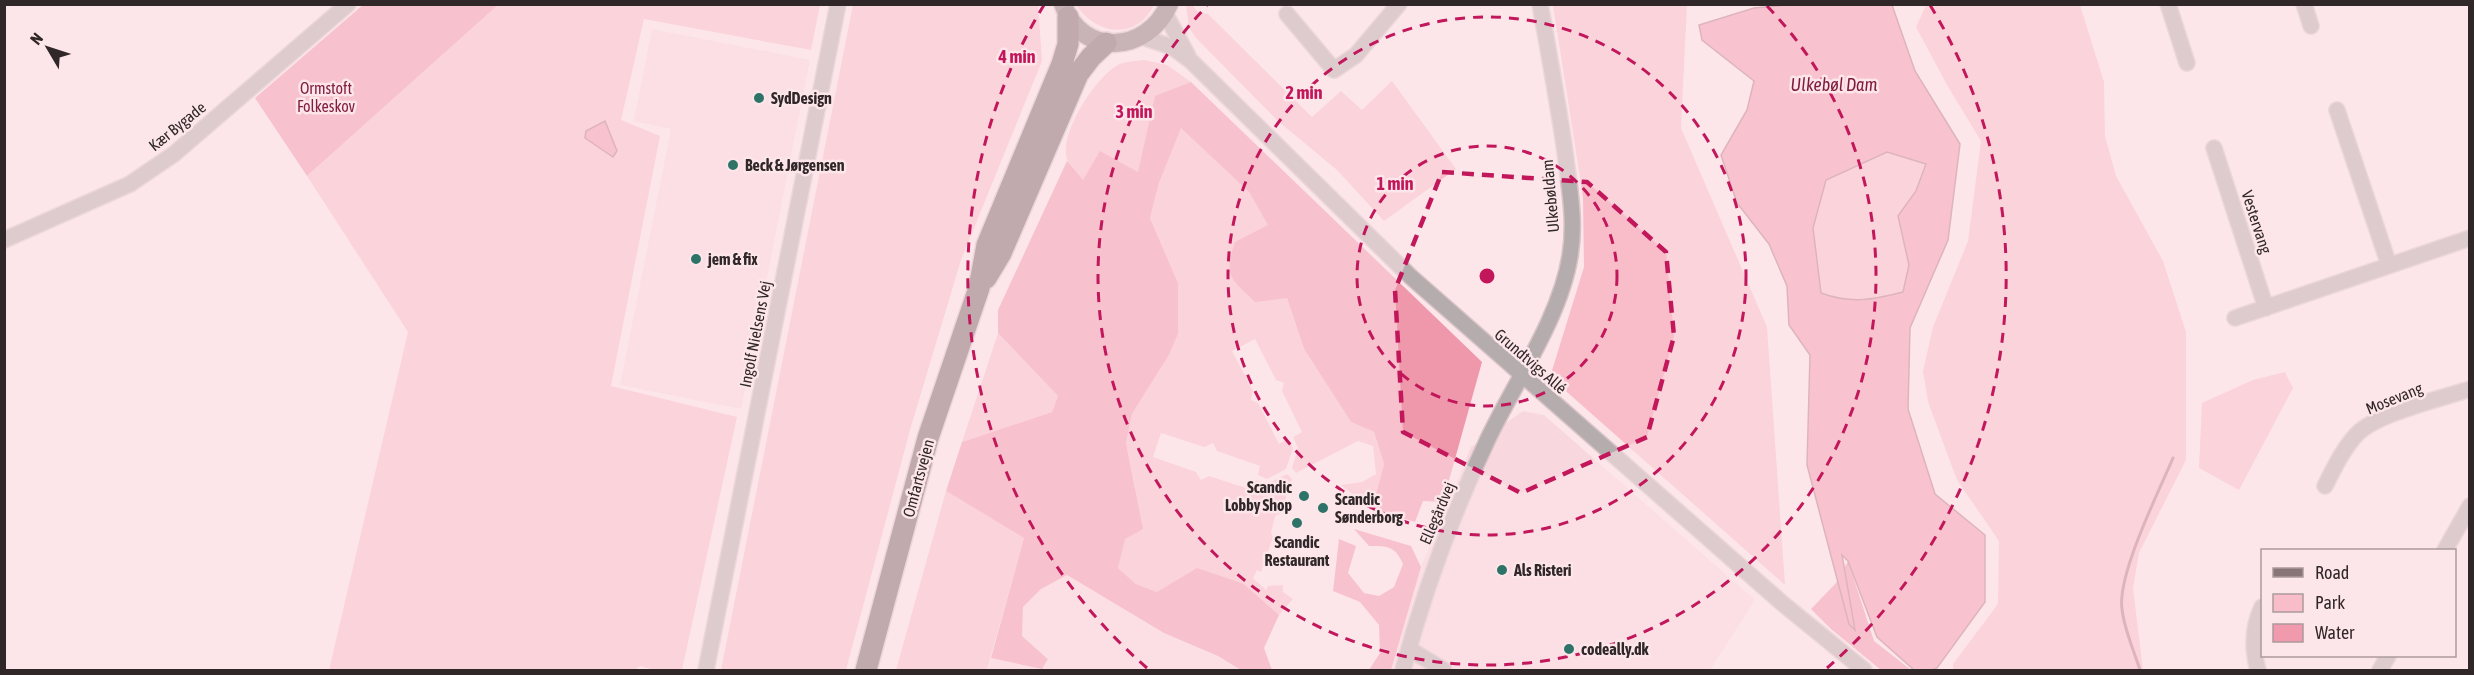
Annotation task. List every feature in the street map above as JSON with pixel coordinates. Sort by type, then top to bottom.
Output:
[{"type":"highway","name":"Omfartsvejen","points":[[866,670],[928,438],[980,288],[987,245],[1062,64],[1068,44],[1066,11]]},
{"type":"highway","name":"Omfartsvejen","points":[[980,288],[1001,253],[1078,74],[1090,57],[1106,43]]},
{"type":"main road","points":[[1066,11],[1088,36],[1106,43],[1121,43],[1142,37],[1154,28],[1167,9]]},
{"type":"street","name":"Kær Bygade","points":[[4,240],[130,184],[174,154],[348,4]]},
{"type":"street","name":"Ingolf Nielsens Vej","points":[[706,670],[838,4]]},
{"type":"street","points":[[1287,14],[1334,70],[1356,56],[1399,4]]},
{"type":"street","name":"Ulkebøldam","points":[[1521,376],[1559,295],[1570,256],[1572,228],[1572,204],[1561,125],[1540,4]]},
{"type":"street","points":[[2168,4],[2187,63]]},
{"type":"street","points":[[2304,4],[2311,26]]},
{"type":"street","name":"Grundtvigs Allé","points":[[1167,9],[1191,61]]},
{"type":"street","name":"Grundtvigs Allé","points":[[1142,37],[1172,47],[1191,61],[1411,278],[1782,603],[1864,670]]},
{"type":"street","points":[[2337,110],[2390,265]]},
{"type":"street","name":"Vestervang","points":[[2214,148],[2266,308]]},
{"type":"street","points":[[2235,318],[2469,238]]},
{"type":"street","name":"Ellegårdvej","points":[[1403,670],[1443,542],[1487,440],[1521,376]]},
{"type":"street","name":"Mosevang","points":[[2325,486],[2339,460],[2358,434],[2380,419],[2469,389]]},
{"type":"street","points":[[2446,549],[2469,506]]},
{"type":"street","points":[[2258,670],[2253,652],[2255,621],[2261,609]]},
{"type":"street","points":[[1409,649],[1444,670]]},
{"type":"highlighted area","points":[[1442,172],[1587,182],[1666,252],[1674,336],[1647,437],[1521,493],[1403,432],[1395,290]]},
{"type":"shaded area","points":[[652,29],[810,60],[741,409],[620,385],[671,129],[634,121]]},
{"type":"shaded area","points":[[1523,411],[1544,415],[1755,600],[1710,670],[1391,670],[1421,567],[1471,447]]},
{"type":"shaded area","points":[[1067,575],[1164,633],[1218,656],[1241,670],[987,670],[991,658],[1042,669],[1048,658],[1022,636],[1023,607],[1041,589]]},
{"type":"green space","name":"Ormstoft Folkeskov","points":[[364,4],[498,5],[307,176],[255,98]]},
{"type":"green space","points":[[498,5],[820,5],[811,50],[644,19],[621,120],[660,136],[611,386],[737,417],[682,670],[654,670],[640,666],[635,670],[329,670],[408,332],[307,176]]},
{"type":"green space","points":[[853,5],[1038,5],[1042,61],[961,260],[910,430],[846,670],[721,670]]},
{"type":"green space","points":[[1076,5],[1154,5],[1146,17],[1137,24],[1127,29],[1116,30],[1094,23]]},
{"type":"green space","points":[[1186,5],[1192,5],[1198,12],[1208,14],[1312,117],[1341,91],[1362,110],[1392,81],[1456,169],[1384,221],[1337,170],[1278,121],[1197,39],[1189,28]]},
{"type":"green space","points":[[1553,5],[1687,5],[1681,128],[1767,327],[1785,585],[1550,377],[1584,267],[1583,197]]},
{"type":"green space","points":[[1926,5],[2080,5],[2104,82],[2105,136],[2116,176],[2163,261],[2186,332],[2186,460],[2139,553],[2133,588],[2143,670],[1953,670],[1953,664],[1998,604],[1999,541],[1957,480],[1928,402],[1923,371],[1933,327],[1968,241],[1981,141],[1916,27]]},
{"type":"green space","points":[[1144,60],[1167,65],[1191,82],[1155,97],[1139,173],[1083,181],[1069,165],[1066,151],[1073,123],[1081,107],[1100,80],[1111,70],[1123,63]]},
{"type":"green space","points":[[1191,82],[1482,362],[1443,502],[1423,501],[1415,522],[1372,509],[1384,464],[1374,432],[1351,422],[1304,349],[1287,298],[1255,302],[1231,276],[1231,254],[1235,242],[1268,225],[1249,192],[1181,128],[1159,183],[1150,218],[1178,283],[1178,334],[1169,355],[1132,414],[1126,443],[1143,529],[1125,539],[1118,568],[1136,584],[1157,592],[1197,568],[1244,584],[1279,615],[1264,648],[1272,670],[1241,670],[1218,656],[1164,633],[1067,575],[1041,589],[1023,607],[1022,636],[1048,659],[1042,669],[991,658],[1024,538],[946,491],[962,442],[1052,412],[1058,396],[998,333],[998,310],[1067,161],[1083,180],[1100,151],[1138,172],[1155,96]]},
{"type":"green space","points":[[1181,127],[1249,192],[1269,226],[1287,298],[1304,349],[1351,422],[1374,432],[1384,464],[1372,509],[1341,485],[1362,482],[1376,474],[1373,446],[1358,441],[1296,473],[1292,468],[1298,448],[1293,437],[1302,432],[1282,391],[1284,383],[1276,380],[1255,339],[1232,351],[1253,391],[1251,400],[1258,403],[1279,444],[1288,439],[1293,448],[1286,469],[1267,479],[1258,475],[1260,466],[1217,451],[1213,443],[1204,447],[1161,433],[1153,457],[1196,472],[1201,480],[1209,476],[1252,490],[1256,480],[1267,484],[1287,474],[1292,479],[1281,513],[1275,516],[1271,533],[1273,537],[1261,572],[1257,570],[1253,578],[1266,590],[1268,586],[1283,585],[1283,592],[1293,599],[1279,615],[1244,584],[1157,592],[1136,584],[1118,568],[1135,487],[1126,443],[1132,414],[1169,355],[1178,334],[1178,283],[1150,218],[1159,183]]},
{"type":"green space","points":[[1888,152],[1926,164],[1916,191],[1899,216],[1909,265],[1903,292],[1871,299],[1852,300],[1821,292],[1813,228],[1826,180]]},
{"type":"green space","points":[[998,333],[1058,396],[1052,412],[962,442]]},
{"type":"green space","points":[[2285,372],[2293,388],[2239,490],[2199,468],[2202,403],[2253,380]]},
{"type":"green space","points":[[946,491],[1024,538],[987,670],[896,670]]},
{"type":"green space","points":[[1354,529],[1411,546],[1421,567],[1391,670],[1369,670],[1380,653],[1379,625],[1360,602],[1333,591],[1339,539],[1356,546],[1348,573],[1364,593],[1379,596],[1394,587],[1403,564],[1394,550],[1369,546]]},
{"type":"green space","points":[[1848,561],[1874,641],[1911,670],[1881,670],[1831,629],[1811,609],[1836,583]]},
{"type":"water","name":"Ulkebøl Dam","points":[[1787,5],[1892,5],[1915,71],[1960,144],[1948,240],[1910,328],[1908,409],[1935,494],[1985,535],[1985,602],[1937,668],[1932,670],[1914,670],[1877,637],[1848,561],[1842,555],[1855,630],[1849,624],[1807,465],[1810,355],[1789,325],[1787,286],[1769,244],[1737,203],[1721,155],[1747,110],[1754,81],[1702,40],[1699,25],[1754,8]],"holes":[[[1887,152],[1926,164],[1916,191],[1898,216],[1909,265],[1903,292],[1862,300],[1842,299],[1821,293],[1813,228],[1826,180]]]},
{"type":"water","points":[[605,121],[617,151],[613,157],[585,138],[586,131]]},
{"type":"waterway","points":[[2140,670],[2125,624],[2122,594],[2140,533],[2173,458]]},
{"type":"place","name":"SydDesign","points":[[759,98]]},
{"type":"place","name":"Beck & Jørgensen","points":[[733,165]]},
{"type":"place","name":"jem & fix","points":[[696,259]]},
{"type":"place","name":"Scandic Lobby Shop","points":[[1304,496]]},
{"type":"place","name":"Scandic Sønderborg","points":[[1323,508]]},
{"type":"place","name":"Scandic Restaurant","points":[[1297,523]]},
{"type":"place","name":"Als Risteri","points":[[1502,570]]},
{"type":"place","name":"codeally.dk","points":[[1569,649]]}]
